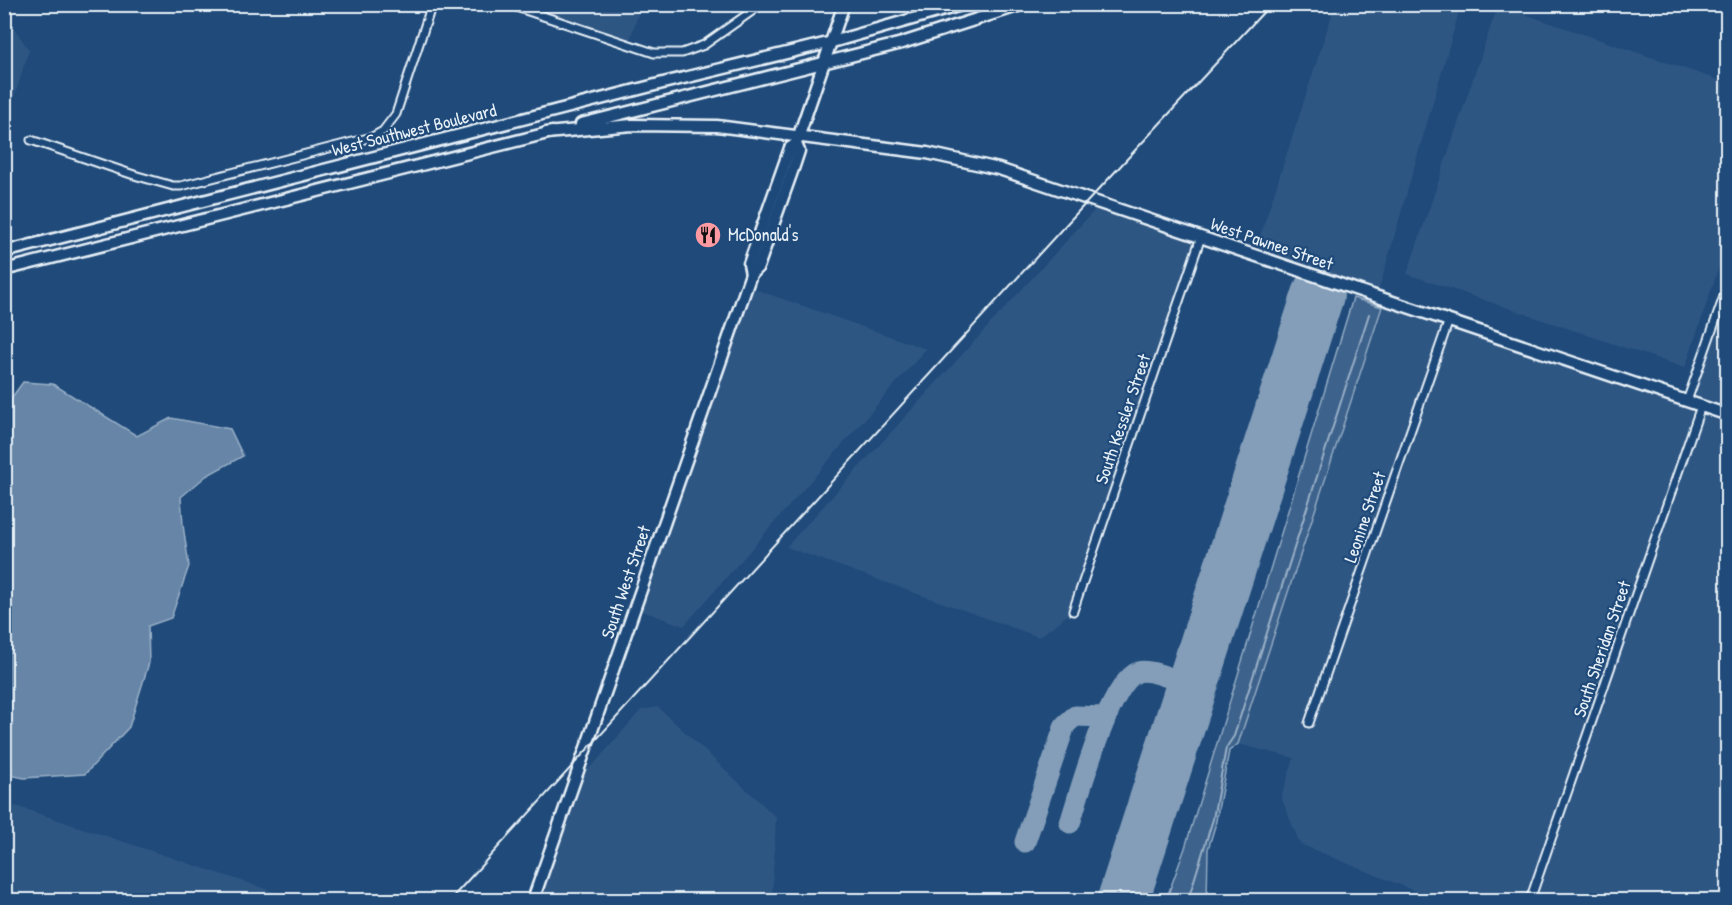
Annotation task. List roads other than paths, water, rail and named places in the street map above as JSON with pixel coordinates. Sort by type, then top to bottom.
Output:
[{"type":"main road","name":"South West Street","points":[[533,900],[750,274],[758,267],[794,166],[799,151],[798,140],[844,4]]},
{"type":"main road","name":"West Southwest Boulevard","points":[[4,252],[663,83],[832,42],[965,4]]},
{"type":"main road","name":"West Southwest Boulevard","points":[[4,270],[902,43],[1024,4]]},
{"type":"main road","name":"West Pawnee Street","points":[[546,134],[642,125],[717,126],[798,140],[927,153],[970,161],[1027,178],[1728,415]]},
{"type":"street","points":[[31,140],[134,176],[181,186],[372,137],[390,124],[399,105],[432,4]]},
{"type":"street","points":[[507,4],[654,53],[682,53],[705,45],[762,4]]},
{"type":"street","name":"South Kessler Street","points":[[1073,611],[1201,237]]},
{"type":"street","points":[[1687,401],[1728,285]]},
{"type":"street","name":"Leonine Street","points":[[1309,723],[1449,320]]},
{"type":"street","name":"South Sheridan Street","points":[[1530,900],[1701,406]]},
{"type":"waterway","points":[[1188,900],[1213,819],[1226,748],[1234,736],[1369,314]]},
{"type":"railway","points":[[450,900],[1061,230],[1271,4]]},
{"type":"place","name":"McDonald's","points":[[708,235]]}]
